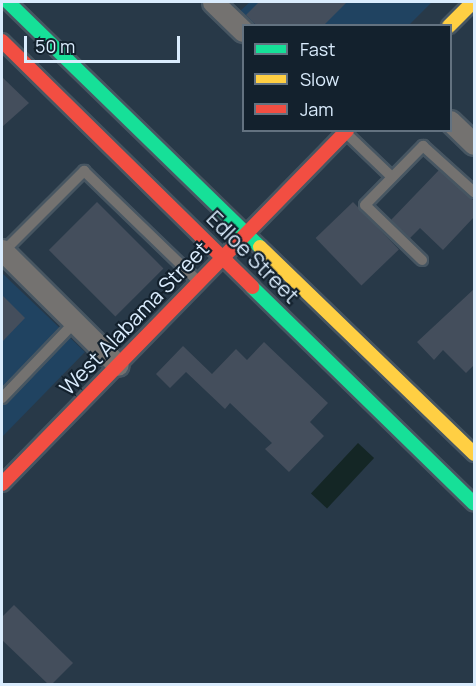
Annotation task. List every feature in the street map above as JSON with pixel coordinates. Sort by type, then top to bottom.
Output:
[{"type":"main road","name":"Edloe Street","points":[[8,2],[474,454]]},
{"type":"main road","points":[[451,24],[473,2]]},
{"type":"main road","points":[[2,34],[21,14]]},
{"type":"main road","name":"Edloe Street","points":[[2,41],[474,504]]},
{"type":"main road","name":"West Alabama Street","points":[[2,484],[344,132]]},
{"type":"main road","points":[[428,459],[453,433]]},
{"type":"street","points":[[213,2],[242,30]]},
{"type":"street","points":[[452,123],[474,144]]},
{"type":"street","points":[[2,251],[118,365]]},
{"type":"lane","points":[[346,132],[392,177]]},
{"type":"lane","points":[[422,260],[365,205],[423,146],[474,192]]},
{"type":"lane","points":[[2,251],[84,171],[199,282]]},
{"type":"lane","points":[[2,398],[75,322]]},
{"type":"shaded area","points":[[250,2],[432,2],[410,24],[255,24],[240,11]]},
{"type":"shaded area","points":[[2,273],[85,352],[2,437]]},
{"type":"shaded area","points":[[358,443],[374,458],[327,508],[311,493]]},
{"type":"building","points":[[259,2],[347,2],[325,24],[255,24],[246,15]]},
{"type":"building","points":[[2,77],[29,103],[2,127]]},
{"type":"building","points":[[439,170],[474,201],[474,217],[443,250],[420,228],[410,238],[391,220]]},
{"type":"building","points":[[97,202],[163,268],[115,317],[49,250]]},
{"type":"building","points":[[353,202],[399,249],[361,286],[316,238]]},
{"type":"building","points":[[474,289],[474,365],[466,373],[443,350],[434,360],[417,342]]},
{"type":"building","points":[[2,295],[25,318],[2,342]]},
{"type":"building","points":[[264,342],[328,403],[310,422],[324,436],[289,472],[265,449],[272,443],[230,403],[225,409],[186,372],[170,388],[156,374],[183,346],[212,374],[236,349],[247,360]]},
{"type":"building","points":[[14,605],[73,663],[52,684],[48,684],[2,640],[2,617]]},
{"type":"traffic: fast","points":[[8,2],[260,247]]},
{"type":"traffic: fast","points":[[252,287],[474,504]]},
{"type":"traffic: slow","points":[[451,24],[473,2]]},
{"type":"traffic: slow","points":[[260,247],[474,454]]},
{"type":"traffic: jam","points":[[2,41],[252,287]]},
{"type":"traffic: jam","points":[[2,484],[345,132]]}]
